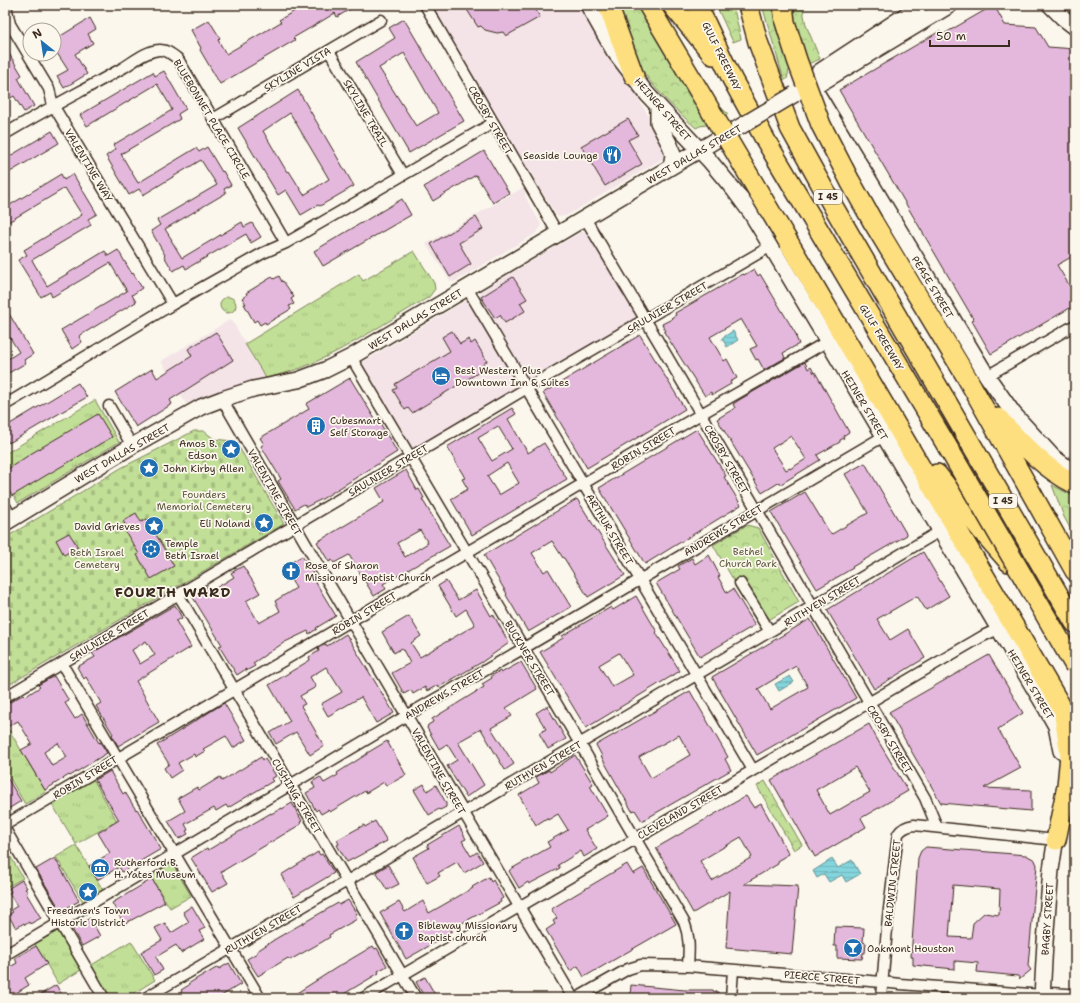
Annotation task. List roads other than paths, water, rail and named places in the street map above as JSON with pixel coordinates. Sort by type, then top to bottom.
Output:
[{"type":"highway","points":[[608,5],[634,76]]},
{"type":"highway","points":[[648,5],[780,244],[892,418],[1075,730]]},
{"type":"highway","points":[[672,5],[732,79]]},
{"type":"highway","points":[[687,5],[732,79]]},
{"type":"highway","name":"GULF FREEWAY","points":[[697,5],[732,79],[766,141],[914,390],[1075,666]]},
{"type":"highway","name":"I 45","points":[[748,5],[758,42],[790,128],[832,206],[1073,624]]},
{"type":"highway","points":[[783,5],[786,22],[797,60],[821,125],[873,222],[966,376],[1075,571]]},
{"type":"highway","points":[[966,376],[992,412],[1033,456],[1065,480],[1075,484]]},
{"type":"highway","points":[[892,418],[981,530],[1048,605],[1073,624]]},
{"type":"highway","points":[[1056,840],[1067,786],[1070,755],[1063,708]]},
{"type":"main road","name":"HEINER STREET","points":[[588,5],[614,51],[658,106],[699,150],[734,190],[751,213],[780,244],[828,341],[1056,726],[1060,746],[1062,774],[1056,840]]},
{"type":"main road","name":"WEST DALLAS STREET","points":[[909,21],[920,5]]},
{"type":"main road","name":"WEST DALLAS STREET","points":[[7,516],[201,407],[253,389],[298,380],[325,370],[352,357],[699,150],[812,85],[819,72],[909,21],[950,5]]},
{"type":"main road","points":[[1050,5],[1075,27]]},
{"type":"main road","name":"PEASE STREET","points":[[812,85],[987,376],[1013,413],[1053,457],[1075,473]]},
{"type":"main road","points":[[658,106],[658,122],[670,145],[673,155],[671,167]]},
{"type":"main road","name":"BAGBY STREET","points":[[1042,996],[1051,870],[1056,840]]},
{"type":"main road","name":"PIERCE STREET","points":[[1042,996],[1075,997]]},
{"type":"street","name":"VALENTINE WAY","points":[[6,5],[10,24],[49,89],[54,105],[173,304]]},
{"type":"street","name":"CROSBY STREET","points":[[425,5],[558,234]]},
{"type":"street","name":"SKYLINE VISTA","points":[[213,119],[381,20]]},
{"type":"street","name":"BLUEBONNET PLACE CIRCLE","points":[[5,134],[149,52],[160,50],[170,53],[178,59],[286,244]]},
{"type":"street","name":"SKYLINE TRAIL","points":[[329,50],[403,175]]},
{"type":"street","points":[[5,405],[173,304],[263,253],[286,244],[493,123]]},
{"type":"street","name":"CROSBY STREET","points":[[585,218],[925,798],[937,827]]},
{"type":"street","name":"SAULNIER STREET","points":[[5,697],[527,388],[780,244]]},
{"type":"street","name":"ARTHUR STREET","points":[[468,288],[754,770]]},
{"type":"street","points":[[987,376],[1075,325]]},
{"type":"street","name":"ROBIN STREET","points":[[5,825],[584,484],[700,414],[828,341]]},
{"type":"street","name":"BUCKNER STREET","points":[[352,357],[684,922],[688,930],[689,940],[688,966]]},
{"type":"street","name":"VALENTINE STREET","points":[[222,399],[294,525],[573,998]]},
{"type":"street","points":[[109,406],[132,446]]},
{"type":"street","name":"ANDREWS STREET","points":[[5,955],[406,716],[884,436]]},
{"type":"street","name":"RUTHVEN STREET","points":[[145,998],[347,881],[940,531]]},
{"type":"street","points":[[740,583],[770,632]]},
{"type":"street","name":"CUSHING STREET","points":[[178,594],[416,998]]},
{"type":"street","name":"CLEVELAND STREET","points":[[363,998],[635,838],[998,629]]},
{"type":"street","points":[[62,664],[260,998]]},
{"type":"street","name":"BALDWIN STREET","points":[[881,998],[898,834],[901,829],[914,825],[1056,840]]},
{"type":"street","points":[[5,829],[104,998]]},
{"type":"street","name":"PIERCE STREET","points":[[577,998],[628,969],[641,965],[688,966],[1042,996]]},
{"type":"street","points":[[731,998],[733,970]]},
{"type":"water","points":[[733,331],[738,340],[727,347],[722,338]]},
{"type":"water","points":[[790,676],[794,682],[779,691],[775,684]]},
{"type":"water","points":[[832,859],[838,868],[852,860],[860,874],[846,882],[842,875],[829,882],[824,874],[817,878],[813,871]]},
{"type":"place","name":"Seaside Lounge","points":[[612,155]]},
{"type":"place","name":"Best Western Plus Downtown Inn & Suites","points":[[441,376]]},
{"type":"place","name":"Cubesmart Self Storage","points":[[316,426]]},
{"type":"place","name":"Amos B. Edson","points":[[231,449]]},
{"type":"place","name":"John Kirby Allen","points":[[149,468]]},
{"type":"place","name":"Eli Noland","points":[[264,523]]},
{"type":"place","name":"David Grieves","points":[[154,526]]},
{"type":"place","name":"Temple Beth Israel","points":[[151,549]]},
{"type":"place","name":"Rose of Sharon Missionary Baptist Church","points":[[291,571]]},
{"type":"place","name":"Rutherford B. H. Yates Museum","points":[[100,868]]},
{"type":"place","name":"Freedmen's Town Historic District","points":[[88,892]]},
{"type":"place","name":"Bibleway Missionary Baptist church","points":[[404,931]]},
{"type":"place","name":"Oakmont Houston","points":[[853,948]]},
{"type":"district","name":"FOURTH WARD","points":[[173,592]]},
{"type":"park label","name":"Founders Memorial Cemetery","points":[[204,500]]},
{"type":"park label","name":"Bethel Church Park","points":[[748,556]]},
{"type":"park label","name":"Beth Israel Cemetery","points":[[97,558]]}]
